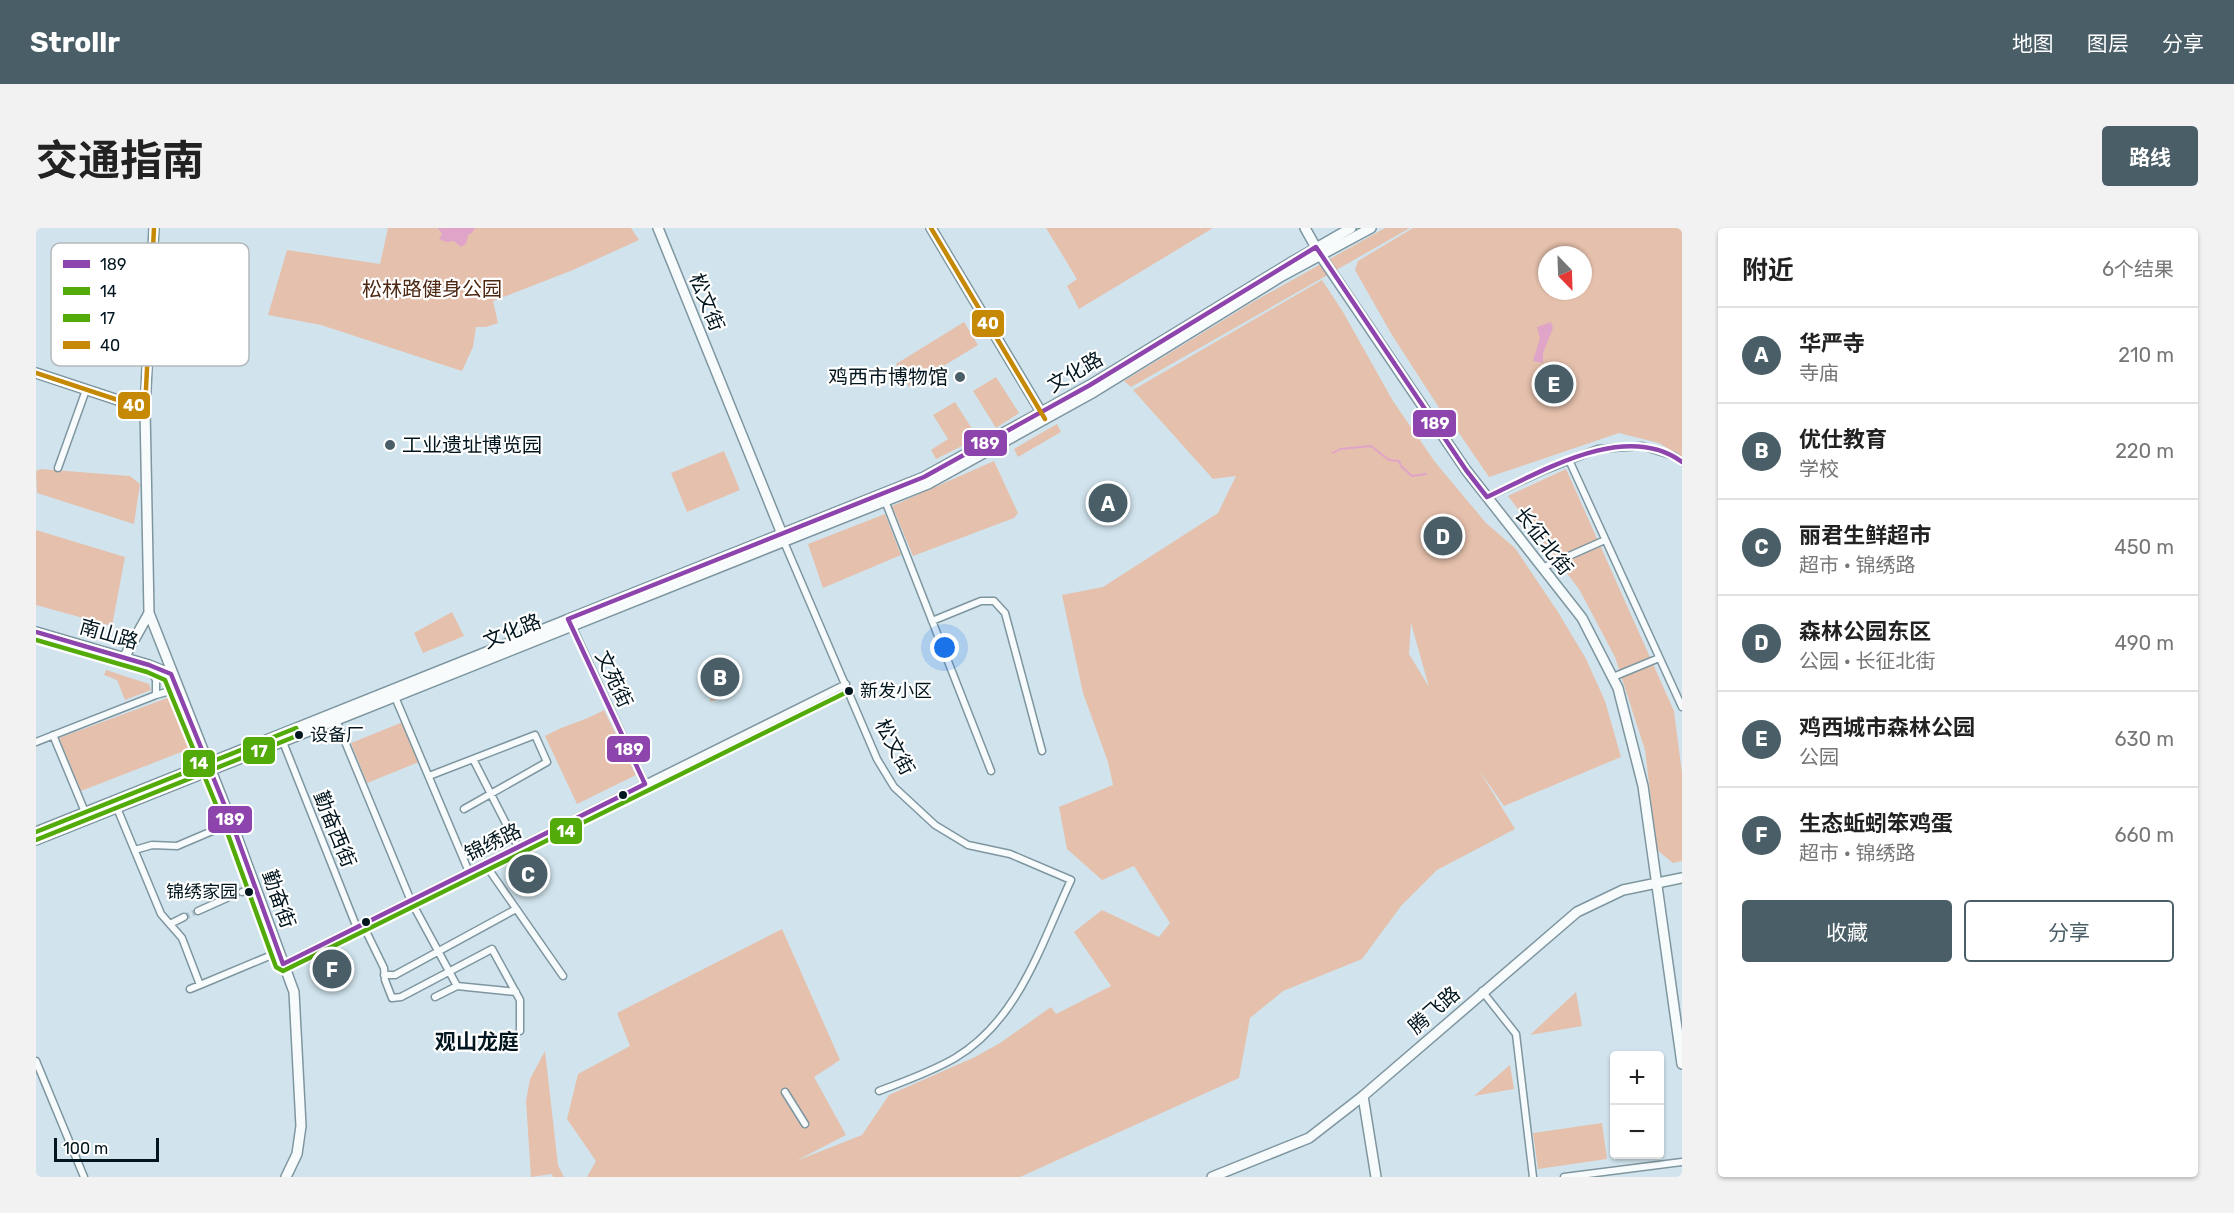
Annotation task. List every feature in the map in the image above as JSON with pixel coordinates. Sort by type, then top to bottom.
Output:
[{"type":"main road","points":[[153,243],[154,228]]},
{"type":"main road","name":"松文街","points":[[658,228],[783,538]]},
{"type":"main road","points":[[931,228],[1043,416]]},
{"type":"main road","name":"长征北街","points":[[1305,228],[1318,251],[1466,470],[1582,618],[1618,688],[1643,786],[1682,1064]]},
{"type":"main road","name":"文化路","points":[[1318,251],[1334,232],[1352,228]]},
{"type":"main road","name":"文化路","points":[[36,840],[117,808],[209,767],[884,498],[927,484],[1043,416],[1094,392],[1318,251],[1371,228]]},
{"type":"main road","points":[[124,658],[149,613],[145,409],[147,366]]},
{"type":"main road","points":[[36,373],[145,409]]},
{"type":"main road","name":"勤奋街","points":[[149,613],[294,992],[301,1126],[297,1154],[286,1177]]},
{"type":"main road","name":"文化路","points":[[36,832],[209,767],[283,742],[570,623]]},
{"type":"main road","name":"南山路","points":[[36,632],[149,665],[171,674]]},
{"type":"main road","name":"腾飞路","points":[[1212,1177],[1309,1138],[1363,1096],[1577,912],[1623,890],[1682,878]]},
{"type":"main road","points":[[1363,1096],[1376,1177]]},
{"type":"street","points":[[58,468],[86,390]]},
{"type":"street","points":[[1487,497],[1598,448],[1642,446],[1674,456],[1682,462]]},
{"type":"street","points":[[1569,460],[1682,707]]},
{"type":"street","points":[[884,498],[992,771]]},
{"type":"street","name":"松文街","points":[[783,538],[877,759],[894,787],[935,825],[968,845],[1010,854],[1071,880],[1022,987],[1003,1017],[978,1041],[956,1057],[928,1072],[879,1091]]},
{"type":"street","points":[[1542,568],[1605,540]]},
{"type":"street","points":[[932,621],[981,601],[994,601],[1005,613],[1042,751]]},
{"type":"street","name":"文苑街","points":[[570,623],[645,784]]},
{"type":"street","points":[[1613,677],[1659,658]]},
{"type":"street","points":[[149,665],[156,680],[156,695]]},
{"type":"street","name":"锦绣路","points":[[283,964],[846,684]]},
{"type":"street","points":[[36,742],[177,689]]},
{"type":"street","points":[[395,697],[469,872]]},
{"type":"street","points":[[336,720],[411,901],[457,986]]},
{"type":"street","points":[[53,735],[86,812]]},
{"type":"street","points":[[429,776],[536,735],[547,762],[464,809]]},
{"type":"street","name":"勤奋西街","points":[[283,742],[360,926],[384,968],[384,975],[392,998],[401,997],[450,971]]},
{"type":"street","points":[[473,759],[518,848]]},
{"type":"street","points":[[117,808],[161,914],[182,938],[200,985]]},
{"type":"street","points":[[135,850],[152,845],[177,846],[231,824]]},
{"type":"street","points":[[485,864],[563,976]]},
{"type":"street","points":[[242,892],[255,886]]},
{"type":"street","points":[[198,911],[227,898]]},
{"type":"street","points":[[384,975],[395,975],[516,909]]},
{"type":"street","points":[[170,924],[184,917]]},
{"type":"street","points":[[450,971],[492,949],[520,1000],[520,1031]]},
{"type":"street","points":[[310,951],[322,978],[345,968]]},
{"type":"street","points":[[190,989],[279,952]]},
{"type":"street","points":[[435,997],[457,986],[516,992]]},
{"type":"street","points":[[1482,992],[1516,1034],[1533,1177]]},
{"type":"street","points":[[36,1061],[84,1177]]},
{"type":"street","points":[[785,1092],[805,1124]]},
{"type":"street","points":[[1564,1177],[1682,1162]]},
{"type":"green space","name":"松林路健身公园","points":[[388,228],[631,228],[639,240],[573,270],[493,301],[498,323],[476,327],[473,347],[462,371],[321,325],[268,315],[287,250],[380,264]]},
{"type":"green space","points":[[1046,228],[1213,228],[1079,309],[1067,286],[1077,279]]},
{"type":"green space","points":[[1385,228],[1410,228],[1131,387],[1124,381],[1253,302]]},
{"type":"green space","points":[[1413,228],[1682,228],[1682,457],[1659,443],[1619,433],[1489,477],[1450,420],[1447,420],[1392,335],[1355,270],[1358,261]]},
{"type":"green space","points":[[1322,280],[1343,312],[1393,401],[1435,462],[1486,523],[1515,548],[1558,612],[1586,659],[1605,701],[1621,757],[1504,806],[1479,770],[1515,829],[1437,870],[1401,906],[1362,959],[1283,991],[1250,1018],[1239,1078],[1020,1177],[587,1177],[596,1161],[567,1119],[578,1074],[630,1046],[617,1013],[782,929],[840,1060],[814,1077],[846,1135],[796,1161],[862,1135],[889,1095],[975,1057],[1000,1043],[1051,1007],[1056,1014],[1111,986],[1074,932],[1102,910],[1159,937],[1170,923],[1134,866],[1102,880],[1067,849],[1059,807],[1113,785],[1108,762],[1083,693],[1062,595],[1103,587],[1218,513],[1236,476],[1213,479],[1133,390]],"holes":[[[1411,623],[1429,687],[1409,654]]]},
{"type":"green space","points":[[964,322],[978,345],[909,387],[896,364]]},
{"type":"green space","points":[[996,377],[1019,413],[996,428],[973,391]]},
{"type":"green space","points":[[955,402],[978,438],[936,459],[931,450],[948,439],[933,415]]},
{"type":"green space","points":[[1057,424],[1061,432],[1018,457],[1014,449]]},
{"type":"green space","points":[[724,451],[740,490],[687,512],[671,473]]},
{"type":"green space","points":[[994,461],[1018,513],[1014,518],[913,556],[892,506]]},
{"type":"green space","points":[[41,469],[130,476],[140,484],[134,524],[37,493],[36,471]]},
{"type":"green space","points":[[1566,469],[1674,711],[1682,773],[1682,861],[1673,863],[1657,850],[1645,750],[1615,657],[1579,589],[1508,496]]},
{"type":"green space","points":[[885,514],[901,555],[823,588],[808,544]]},
{"type":"green space","points":[[36,530],[125,557],[112,626],[36,605]]},
{"type":"green space","points":[[452,612],[464,636],[423,653],[414,633]]},
{"type":"green space","points":[[718,659],[733,693],[710,702]]},
{"type":"green space","points":[[106,670],[149,684],[151,690],[125,700],[117,680],[104,675]]},
{"type":"green space","points":[[170,697],[189,749],[81,791],[59,738]]},
{"type":"green space","points":[[604,710],[636,775],[577,804],[545,736]]},
{"type":"green space","points":[[403,722],[419,762],[367,783],[351,743]]},
{"type":"green space","points":[[1576,992],[1582,1026],[1530,1035]]},
{"type":"green space","points":[[545,1051],[558,1165],[564,1177],[553,1177],[552,1174],[531,1177],[526,1101],[530,1079]]},
{"type":"green space","points":[[1510,1065],[1514,1089],[1474,1096]]},
{"type":"green space","points":[[1602,1123],[1607,1159],[1538,1169],[1533,1133]]},
{"type":"shaded area","points":[[438,228],[475,228],[468,235],[466,244],[461,247],[454,241],[446,242],[439,239],[442,234]]},
{"type":"shaded area","points":[[1551,322],[1553,328],[1543,353],[1543,363],[1533,361],[1540,338],[1537,327]]},
{"type":"waterway","points":[[1333,453],[1340,449],[1371,446],[1389,460],[1399,461],[1412,476],[1426,474]]},
{"type":"tunnel","points":[[227,898],[242,892]]},
{"type":"tunnel","points":[[184,917],[198,911]]},
{"type":"transit line","name":"40","points":[[153,243],[154,228]]},
{"type":"transit line","name":"40","points":[[931,228],[1045,419]]},
{"type":"transit line","name":"189","points":[[36,632],[149,665],[171,674],[233,826],[283,964],[645,784],[568,619],[924,477],[1090,385],[1316,247],[1466,470],[1487,497],[1558,464],[1584,454],[1610,448],[1636,446],[1660,450],[1682,462]]},
{"type":"transit line","name":"40","points":[[36,373],[145,409],[147,366]]},
{"type":"transit line","name":"14","points":[[36,640],[147,672],[165,680],[226,829],[276,967],[283,971],[849,691]]},
{"type":"transit line","name":"17","points":[[36,832],[296,728],[299,735],[36,840]]},
{"type":"place","name":"鸡西市博物馆","points":[[960,377]]},
{"type":"place","name":"鸡西城市森林公园","points":[[1554,384]]},
{"type":"place","name":"工业遗址博览园","points":[[390,445]]},
{"type":"place","name":"华严寺","points":[[1108,503]]},
{"type":"place","name":"森林公园东区","points":[[1443,536]]},
{"type":"place","name":"优仕教育","points":[[720,677]]},
{"type":"place","name":"新发小区","points":[[849,691]]},
{"type":"place","name":"设备厂","points":[[299,735]]},
{"type":"place","name":"丽君生鲜超市","points":[[528,874]]},
{"type":"place","name":"锦绣家园","points":[[249,892]]},
{"type":"place","name":"生态蚯蚓笨鸡蛋","points":[[332,969]]},
{"type":"district","name":"观山龙庭","points":[[477,1041]]}]
